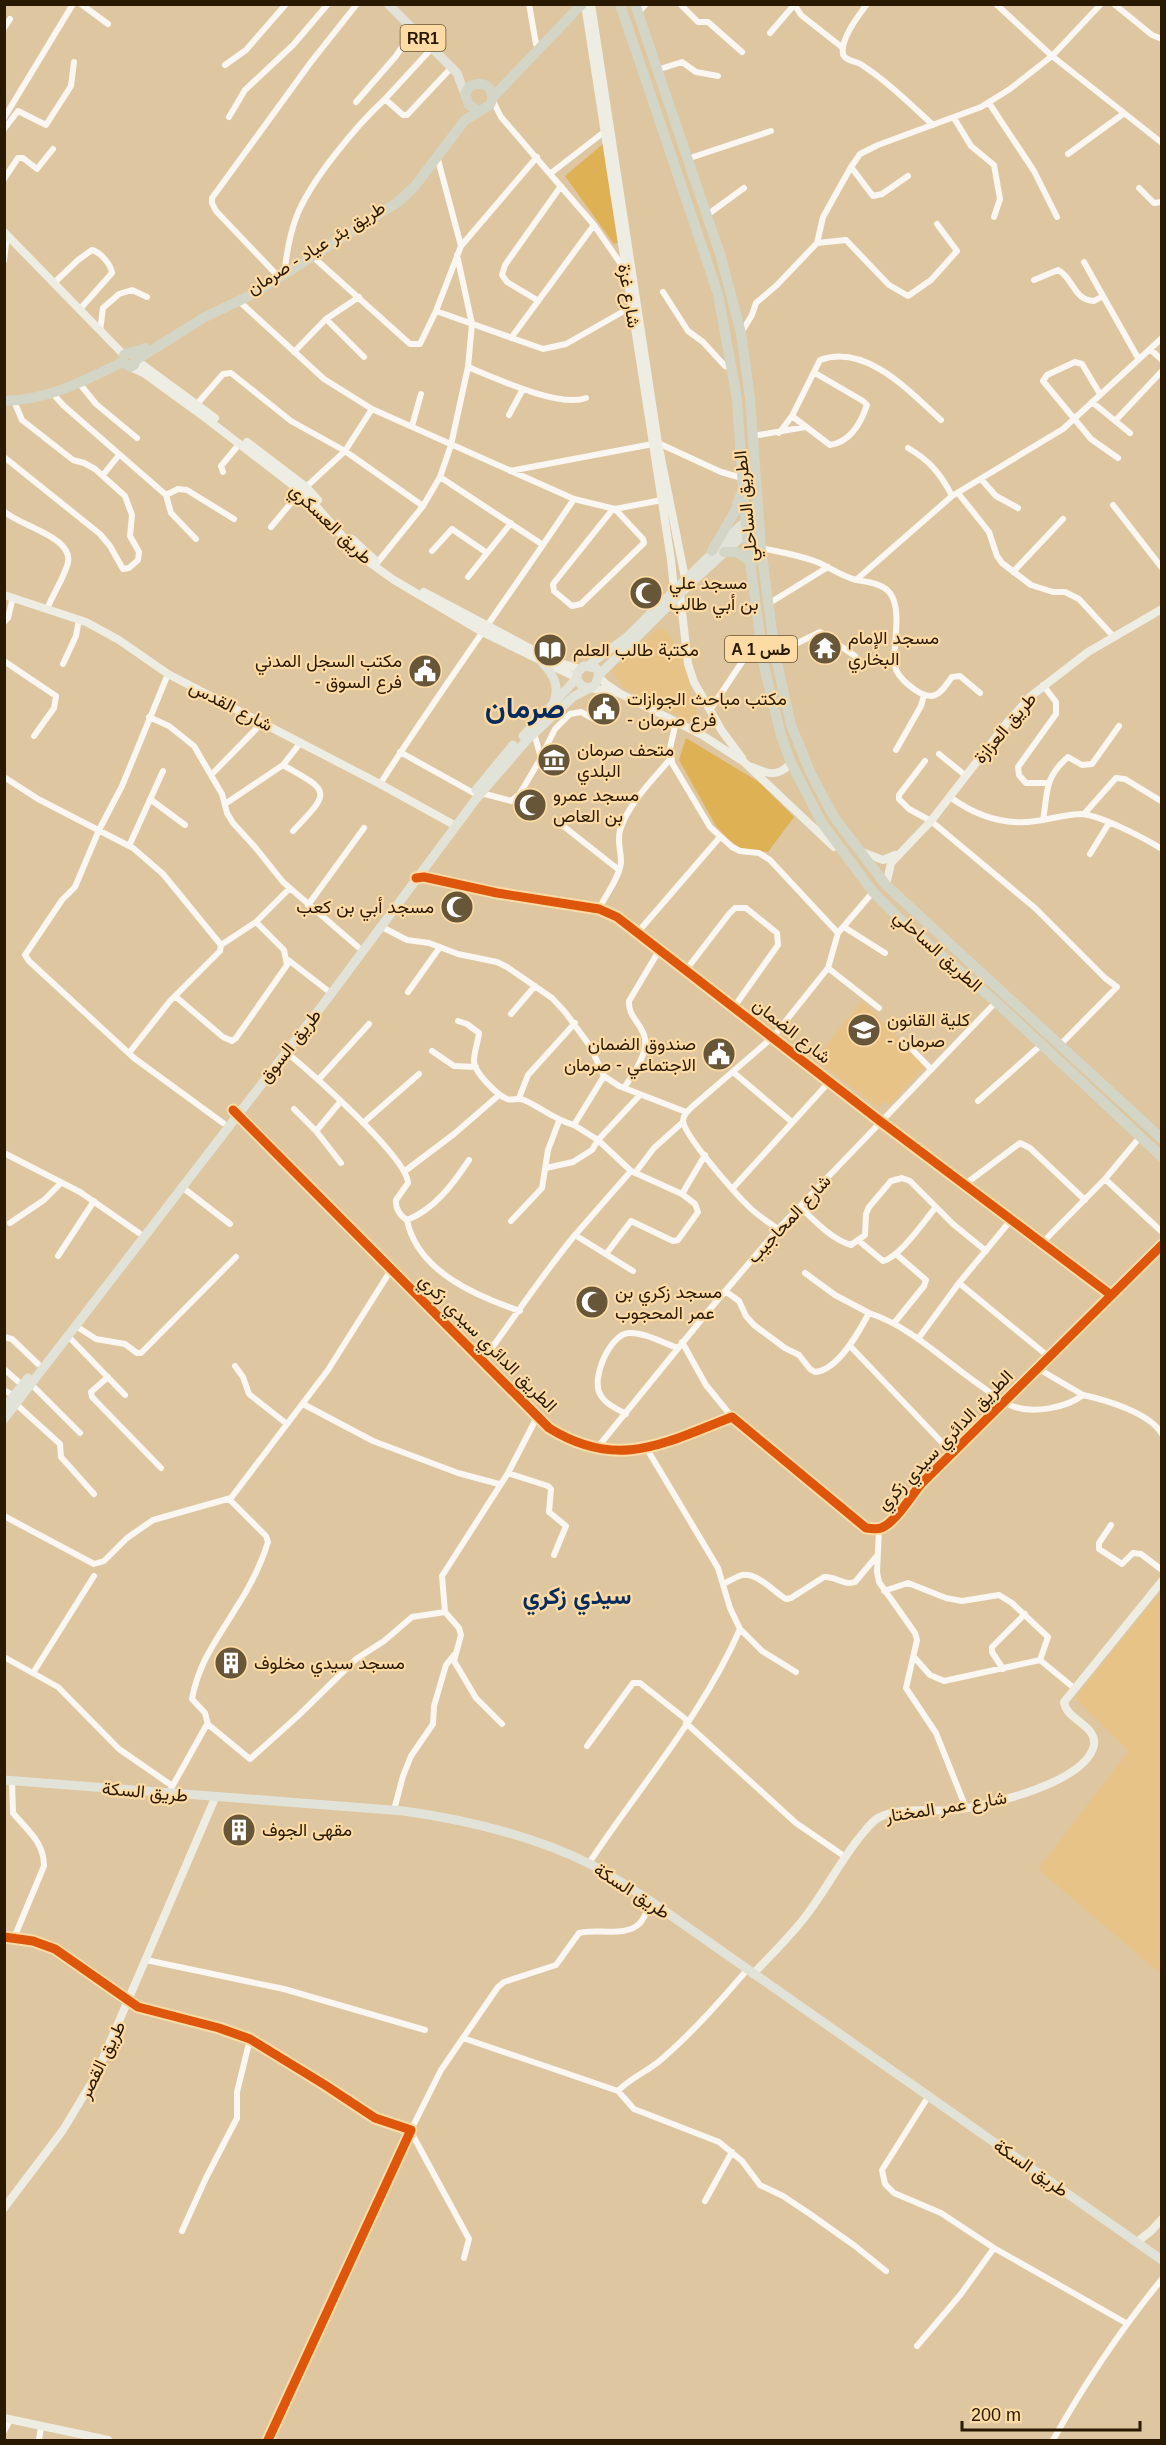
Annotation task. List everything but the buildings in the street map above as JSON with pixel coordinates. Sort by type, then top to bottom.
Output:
[{"type":"highway","name":"طريق بئر عياد - صرمان","points":[[481,83],[501,78],[582,5]]},
{"type":"highway","name":"الطريق الساحلي","points":[[620,5],[708,260],[720,302],[737,399],[746,527],[764,666],[781,735],[791,764],[822,823],[873,892],[906,925],[996,1002],[1161,1157]]},
{"type":"highway","name":"الطريق الساحلي","points":[[636,9],[721,257],[741,333],[750,398],[758,522],[775,654],[791,725],[800,751],[821,795],[858,851],[886,885],[1061,1044],[1161,1139]]},
{"type":"highway","name":"طريق بئر عياد - صرمان","points":[[129,359],[203,312],[236,298],[398,202],[414,186],[465,120],[487,104],[538,47]]},
{"type":"highway","points":[[481,83],[491,90],[487,104],[471,108],[466,98],[470,86],[481,83]]},
{"type":"highway","name":"طريق بئر عياد - صرمان","points":[[9,401],[53,394],[79,383],[129,359],[205,317],[240,302],[391,202],[403,192],[463,113],[466,98]]},
{"type":"highway","points":[[737,399],[750,398]]},
{"type":"highway","points":[[712,551],[735,511],[742,483]]},
{"type":"highway","points":[[724,552],[737,552],[752,563]]},
{"type":"highway","points":[[1096,1097],[1105,1087]]},
{"type":"main road","name":"RR1","points":[[388,4],[454,70]]},
{"type":"main road","points":[[454,70],[481,83]]},
{"type":"main road","points":[[454,70],[466,98]]},
{"type":"main road","points":[[746,527],[758,522]]},
{"type":"main road","name":"طريق السوق","points":[[687,581],[724,552],[746,527]]},
{"type":"main road","name":"طريق السوق","points":[[599,676],[712,551],[746,527]]},
{"type":"main road","name":"طريق السوق","points":[[4,1419],[27,1384],[76,1326],[182,1187],[358,947],[454,825],[505,755],[582,671],[628,636],[677,592]]},
{"type":"main road","points":[[542,662],[553,675],[557,689],[552,705]]},
{"type":"main road","points":[[596,668],[599,676],[598,683],[590,688],[582,686],[582,671],[596,668]]},
{"type":"main road","name":"طريق السوق","points":[[477,794],[534,733],[573,697],[590,688]]},
{"type":"main road","name":"طريق السوق","points":[[27,1384],[39,1364],[223,1123],[286,1052],[331,994],[454,825]]},
{"type":"main road","name":"طريق السوق","points":[[4,1408],[15,1400]]},
{"type":"main road","name":"طريق السكة","points":[[8,1781],[170,1790],[215,1798],[394,1810],[492,1827],[588,1863],[652,1902],[1161,2260]]},
{"type":"street","points":[[4,118],[73,4]]},
{"type":"street","points":[[81,4],[108,24]]},
{"type":"street","points":[[225,64],[238,57],[252,44],[286,4]]},
{"type":"street","points":[[229,117],[245,90],[293,45],[328,4]]},
{"type":"street","points":[[357,4],[311,62],[212,198],[216,211],[280,271],[295,219],[310,193],[352,135],[433,47]]},
{"type":"street","points":[[529,4],[538,47]]},
{"type":"street","points":[[636,9],[646,4]]},
{"type":"street","points":[[680,4],[698,22],[708,22],[742,52]]},
{"type":"street","points":[[867,4],[852,26],[843,48],[843,55],[846,59],[859,62],[876,75],[933,125]]},
{"type":"street","points":[[996,4],[1053,56],[1161,143]]},
{"type":"street","points":[[741,333],[756,303],[777,285],[817,243],[823,217],[860,154],[870,148],[989,103],[1053,56],[1101,4]]},
{"type":"street","points":[[1114,4],[1152,35],[1161,39]]},
{"type":"street","name":"شارع غزة","points":[[582,5],[586,11],[604,132],[629,273],[631,307],[655,444],[687,581]]},
{"type":"street","name":"شارع غزة","points":[[582,5],[629,273],[688,664],[694,682],[722,731],[736,747],[745,763]]},
{"type":"street","points":[[770,33],[794,5],[801,15],[843,48]]},
{"type":"street","points":[[4,28],[10,19]]},
{"type":"street","points":[[356,102],[396,56],[414,29]]},
{"type":"street","points":[[4,129],[18,111],[46,125],[71,86],[74,62]]},
{"type":"street","points":[[657,69],[682,62],[696,72],[718,76]]},
{"type":"street","points":[[385,99],[403,115],[407,115],[454,70]]},
{"type":"street","points":[[989,103],[1034,171],[1057,217]]},
{"type":"street","points":[[487,104],[551,173],[594,225],[629,273]]},
{"type":"street","points":[[487,104],[501,117]]},
{"type":"street","points":[[1068,154],[1123,114]]},
{"type":"street","points":[[954,118],[971,146],[994,165],[1000,199],[994,217]]},
{"type":"street","points":[[687,159],[771,131]]},
{"type":"street","points":[[551,173],[604,132]]},
{"type":"street","points":[[4,179],[18,158],[23,158],[37,169],[53,149]]},
{"type":"street","points":[[437,155],[461,246]]},
{"type":"street","points":[[311,254],[413,345],[422,341],[461,246],[537,158]]},
{"type":"street","points":[[851,167],[873,196],[882,194],[908,176]]},
{"type":"street","points":[[537,300],[507,282],[503,272],[505,265],[561,186]]},
{"type":"street","points":[[707,215],[744,188]]},
{"type":"street","points":[[1139,188],[1155,203],[1161,202]]},
{"type":"street","points":[[817,243],[846,240],[889,285],[908,296],[931,280],[957,251],[937,224]]},
{"type":"street","points":[[511,338],[594,225]]},
{"type":"street","points":[[4,261],[6,233]]},
{"type":"street","points":[[6,233],[129,359]]},
{"type":"street","points":[[54,283],[84,255],[92,250],[96,251],[111,267],[112,273],[80,309]]},
{"type":"street","points":[[378,562],[423,506],[440,477],[451,445],[468,367],[471,324],[457,254]]},
{"type":"street","points":[[1084,262],[1138,358]]},
{"type":"street","points":[[1034,280],[1058,270],[1081,297],[1094,301],[1103,296]]},
{"type":"street","points":[[100,331],[103,308],[118,294],[132,290],[147,297]]},
{"type":"street","points":[[663,292],[688,331],[703,342],[725,366],[733,369]]},
{"type":"street","points":[[294,352],[326,319],[358,297]]},
{"type":"street","points":[[240,302],[324,379],[372,409],[574,499],[614,509],[662,500]]},
{"type":"street","points":[[436,311],[535,348],[557,347],[566,344],[631,307]]},
{"type":"street","points":[[326,319],[364,357]]},
{"type":"street","points":[[856,580],[955,495],[1074,420],[1161,338]]},
{"type":"street","points":[[1150,349],[1161,360]]},
{"type":"street","points":[[779,433],[792,416],[820,360],[840,355],[857,359],[886,373],[941,420]]},
{"type":"street","name":"طريق العسكري","points":[[129,359],[197,404],[303,489],[354,542],[402,580],[542,662],[582,671]]},
{"type":"street","name":"طريق العسكري","points":[[129,359],[145,374],[303,489],[359,555],[394,580],[486,630],[554,661],[582,671]]},
{"type":"street","points":[[1100,394],[1082,364],[1075,362],[1047,375],[1043,381],[1091,439],[1118,458]]},
{"type":"street","points":[[468,367],[523,389],[572,401],[586,398]]},
{"type":"street","points":[[1115,421],[1161,371]]},
{"type":"street","points":[[197,404],[224,374],[231,373],[291,421],[345,451],[423,506]]},
{"type":"street","points":[[792,416],[830,445],[835,445],[850,436],[867,405],[863,400],[815,373]]},
{"type":"street","points":[[79,383],[96,404],[137,438]]},
{"type":"street","points":[[508,415],[523,389]]},
{"type":"street","points":[[53,394],[166,495],[171,513],[196,539]]},
{"type":"street","points":[[412,426],[421,394]]},
{"type":"street","points":[[4,457],[100,534],[121,566],[126,569],[139,557],[130,536],[132,515],[125,496],[104,476],[84,463],[73,460],[22,420],[9,401]]},
{"type":"street","points":[[1092,402],[1130,433]]},
{"type":"street","points":[[271,527],[303,489],[345,451],[372,409]]},
{"type":"street","points":[[753,436],[805,427]]},
{"type":"street","points":[[223,472],[221,466],[240,443]]},
{"type":"street","points":[[510,471],[655,444],[742,483]]},
{"type":"street","points":[[908,448],[924,457],[935,468],[955,495],[989,532],[997,556],[1013,572],[1031,585],[1053,592],[1065,592],[1079,599],[1113,636]]},
{"type":"street","points":[[104,476],[119,455]]},
{"type":"street","points":[[440,477],[543,545]]},
{"type":"street","points":[[981,479],[993,494],[1018,508]]},
{"type":"street","points":[[166,495],[178,489],[187,490],[234,519]]},
{"type":"street","points":[[380,784],[424,714],[486,630],[574,499]]},
{"type":"street","points":[[1113,505],[1161,568]]},
{"type":"street","points":[[614,509],[643,539],[644,543],[581,604],[572,606],[554,591],[553,585],[614,509]]},
{"type":"street","points":[[4,511],[16,521],[43,532],[63,546],[68,553],[68,565],[47,609]]},
{"type":"street","points":[[1013,572],[1063,519]]},
{"type":"street","points":[[468,577],[511,523]]},
{"type":"street","points":[[432,551],[452,529],[487,553]]},
{"type":"street","points":[[761,548],[802,557],[828,567],[837,574],[882,586],[890,592],[893,600],[897,623],[895,668],[900,677],[924,695],[933,696],[939,693],[956,675],[980,693]]},
{"type":"street","points":[[768,604],[828,567]]},
{"type":"street","points":[[4,622],[8,618],[9,596]]},
{"type":"street","name":"شارع القدس","points":[[9,596],[78,619],[120,640],[168,674],[301,742],[454,825]]},
{"type":"street","name":"طريق العزازة","points":[[886,885],[889,867],[900,852],[931,821],[1006,724],[1043,685],[1113,636],[1161,609]]},
{"type":"street","points":[[63,664],[76,636],[78,619]]},
{"type":"street","points":[[775,654],[820,632],[855,656]]},
{"type":"street","points":[[710,710],[750,650]]},
{"type":"street","points":[[4,661],[56,696],[54,708],[34,736]]},
{"type":"street","points":[[168,674],[129,770],[99,830],[75,887],[62,900],[26,955],[29,961],[129,1053],[223,1123]]},
{"type":"street","points":[[599,676],[621,694],[702,735],[745,763],[771,775],[782,772],[791,764]]},
{"type":"street","points":[[1043,685],[1056,702],[1056,714],[1018,767],[1019,775],[1026,783],[1047,783]]},
{"type":"street","points":[[590,688],[621,694]]},
{"type":"street","points":[[896,750],[921,706],[924,695]]},
{"type":"street","points":[[400,752],[477,794],[489,794],[505,801],[513,801],[541,757],[555,729],[570,714],[581,712],[594,719]]},
{"type":"street","points":[[149,717],[156,718],[182,734],[194,746],[212,774],[225,804],[226,813],[233,824],[290,888],[358,947]]},
{"type":"street","points":[[212,774],[263,722]]},
{"type":"street","points":[[676,722],[670,748],[671,758],[702,814],[720,837],[740,851],[759,853],[770,860],[838,933]]},
{"type":"street","points":[[1043,820],[1047,783],[1068,757],[1082,765],[1092,764],[1119,726]]},
{"type":"street","points":[[534,733],[541,757]]},
{"type":"street","points":[[225,804],[282,765],[301,742]]},
{"type":"street","points":[[939,754],[966,776]]},
{"type":"street","points":[[599,909],[619,870],[621,862],[618,842],[632,804],[671,758]]},
{"type":"street","points":[[926,761],[899,797],[909,809],[931,821],[1035,908],[1105,978],[1118,987],[1061,1044]]},
{"type":"street","points":[[745,763],[846,857]]},
{"type":"street","points":[[282,765],[312,781],[319,789],[321,796],[319,803],[293,831]]},
{"type":"street","points":[[129,846],[164,771]]},
{"type":"street","points":[[1084,814],[1112,779],[1116,778],[1125,779],[1161,801]]},
{"type":"street","points":[[5,779],[38,799],[129,846],[163,874],[221,945]]},
{"type":"street","points":[[950,797],[968,810],[1000,821],[1043,820],[1084,814],[1146,839],[1161,849]]},
{"type":"street","points":[[150,799],[185,825]]},
{"type":"street","points":[[1090,854],[1109,824]]},
{"type":"street","points":[[562,825],[619,870]]},
{"type":"street","points":[[308,905],[364,828]]},
{"type":"street","points":[[638,932],[720,837]]},
{"type":"street","points":[[858,851],[883,860],[900,852]]},
{"type":"street","points":[[428,863],[434,880]]},
{"type":"street","name":"شارع الضمان","points":[[416,878],[599,909],[617,917],[880,1122],[1111,1295]]},
{"type":"street","points":[[129,1053],[175,996],[220,951],[221,945],[256,922],[290,888]]},
{"type":"street","points":[[483,1360],[520,1311],[546,1269],[575,1235],[654,1148],[683,1122],[686,1112],[773,1037],[828,968],[838,933],[873,892]]},
{"type":"street","points":[[686,970],[729,914],[740,907],[746,908],[777,933],[778,945],[734,1007]]},
{"type":"street","points":[[175,996],[223,1037],[232,1041],[236,1038],[284,971],[287,959],[284,950],[256,922]]},
{"type":"street","points":[[380,926],[395,936],[458,954],[497,962],[552,998],[575,1023],[590,1046],[604,1076],[624,1088],[686,1112]]},
{"type":"street","points":[[844,927],[885,953]]},
{"type":"street","points":[[408,992],[440,947]]},
{"type":"street","points":[[624,1088],[642,1056],[645,1038],[628,1009],[629,1001],[660,950]]},
{"type":"street","points":[[287,959],[327,990]]},
{"type":"street","points":[[828,968],[879,1008]]},
{"type":"street","points":[[512,1014],[535,986]]},
{"type":"street","name":"شارع المحاجيب","points":[[597,1448],[778,1229],[930,1068],[996,1002]]},
{"type":"street","points":[[458,1021],[467,1024],[478,1033],[474,1061],[476,1067],[499,1095],[508,1100],[519,1098],[559,1121],[574,1125],[598,1140],[633,1172],[682,1194],[695,1204],[698,1212],[678,1240],[673,1241],[660,1236],[631,1221],[606,1254]]},
{"type":"street","points":[[519,1098],[528,1075],[575,1023]]},
{"type":"street","points":[[319,1079],[369,1024]]},
{"type":"street","points":[[903,1040],[930,1068]]},
{"type":"street","points":[[978,1101],[1041,1045]]},
{"type":"street","points":[[432,1051],[454,1066],[476,1067]]},
{"type":"street","points":[[286,1052],[319,1079],[363,1123],[405,1171],[408,1183],[396,1203],[402,1217],[407,1221],[409,1231],[432,1265],[469,1290],[520,1311]]},
{"type":"street","points":[[733,1072],[792,1122]]},
{"type":"street","points":[[363,1123],[419,1074]]},
{"type":"street","points":[[574,1125],[604,1076]]},
{"type":"street","points":[[732,1189],[830,1081]]},
{"type":"street","points":[[405,1171],[454,1134],[499,1095]]},
{"type":"street","points":[[546,1168],[573,1162],[592,1150],[598,1140],[640,1095]]},
{"type":"street","points":[[316,1131],[341,1101]]},
{"type":"street","points":[[294,1109],[316,1131],[341,1163]]},
{"type":"street","name":"الطريق الدائري سيدي زكري","points":[[235,1112],[537,1417],[565,1438],[580,1445],[597,1448],[624,1451],[647,1449],[732,1418],[866,1528],[879,1529],[890,1522],[921,1484],[1161,1245]]},
{"type":"street","points":[[511,1221],[542,1188],[548,1150],[559,1121]]},
{"type":"street","points":[[683,1122],[732,1189],[750,1208],[778,1229]]},
{"type":"street","points":[[1042,1243],[1105,1179],[1140,1137]]},
{"type":"street","points":[[964,1185],[1020,1143],[1030,1148],[1085,1200]]},
{"type":"street","points":[[4,1153],[94,1201],[139,1233]]},
{"type":"street","points":[[682,1194],[705,1155]]},
{"type":"street","points":[[407,1221],[436,1201],[453,1184],[469,1160]]},
{"type":"street","points":[[800,1207],[843,1242],[851,1245],[865,1235],[866,1214],[869,1207],[891,1181],[902,1178],[910,1181],[986,1251]]},
{"type":"street","points":[[1105,1179],[1161,1232]]},
{"type":"street","points":[[10,1223],[44,1200],[61,1183]]},
{"type":"street","points":[[182,1187],[230,1224]]},
{"type":"street","points":[[58,1256],[94,1201]]},
{"type":"street","points":[[859,1241],[883,1261],[896,1254],[936,1207]]},
{"type":"street","points":[[918,1339],[959,1283],[1011,1220]]},
{"type":"street","points":[[575,1235],[633,1271]]},
{"type":"street","points":[[895,1322],[924,1286],[926,1280],[896,1254]]},
{"type":"street","points":[[76,1326],[96,1339],[125,1344],[136,1353],[141,1353],[236,1257]]},
{"type":"street","points":[[4,1516],[94,1564],[104,1560],[126,1538],[153,1520],[229,1499],[328,1370],[391,1270]]},
{"type":"street","points":[[805,1273],[835,1295],[895,1322],[970,1378],[1016,1407],[1056,1408],[1073,1403],[1083,1395]]},
{"type":"street","points":[[959,1283],[1049,1357]]},
{"type":"street","points":[[725,1291],[739,1301],[746,1316],[754,1325],[785,1348],[799,1354],[815,1372],[824,1369],[851,1347],[869,1312]]},
{"type":"street","points":[[626,1414],[605,1401],[599,1394],[597,1385],[598,1375],[614,1341],[620,1335],[629,1333],[680,1345],[706,1385],[732,1418]]},
{"type":"street","points":[[4,1336],[12,1338],[39,1364]]},
{"type":"street","points":[[68,1336],[125,1395]]},
{"type":"street","points":[[851,1347],[952,1453]]},
{"type":"street","points":[[235,1366],[243,1377],[249,1394],[287,1424]]},
{"type":"street","points":[[1037,1368],[1083,1395],[1103,1400],[1145,1417],[1161,1434]]},
{"type":"street","points":[[4,1369],[61,1411],[80,1433]]},
{"type":"street","points":[[108,1377],[92,1392],[92,1397],[161,1468]]},
{"type":"street","points":[[4,1390],[60,1444],[61,1457],[94,1494]]},
{"type":"street","points":[[303,1404],[373,1441],[458,1473],[499,1484]]},
{"type":"street","points":[[502,1724],[476,1698],[454,1661],[460,1631],[445,1612],[442,1576],[507,1473],[537,1417]]},
{"type":"street","points":[[647,1449],[678,1505],[710,1554],[740,1629],[762,1651],[796,1672]]},
{"type":"street","points":[[507,1473],[551,1489],[549,1512],[566,1526],[554,1555]]},
{"type":"street","points":[[229,1499],[266,1536],[268,1542],[250,1583],[204,1658],[192,1699],[205,1713],[208,1725],[250,1759],[356,1659],[384,1641],[412,1617],[445,1612]]},
{"type":"street","points":[[1111,1525],[1099,1549],[1122,1564],[1130,1555],[1141,1554],[1161,1570]]},
{"type":"street","points":[[879,1529],[877,1572],[884,1591],[918,1640],[906,1688],[936,1733],[966,1808]]},
{"type":"street","points":[[723,1584],[742,1575],[748,1575],[786,1599],[824,1577],[829,1576],[845,1584],[855,1582],[877,1556]]},
{"type":"street","points":[[33,1673],[94,1576]]},
{"type":"street","points":[[1040,1660],[1074,1688],[1161,1581]]},
{"type":"street","points":[[884,1591],[908,1583],[946,1598],[962,1600],[999,1595],[1006,1598],[1047,1637],[1048,1641],[1040,1660]]},
{"type":"street","points":[[1003,1669],[992,1652],[992,1647],[1025,1614]]},
{"type":"street","points":[[588,1863],[721,1671],[740,1629]]},
{"type":"street","points":[[394,1810],[411,1756],[433,1724],[434,1706],[446,1665],[454,1654]]},
{"type":"street","points":[[914,1657],[930,1675],[944,1681],[1040,1660]]},
{"type":"street","points":[[4,1658],[58,1687],[119,1749],[170,1790],[208,1725]]},
{"type":"street","points":[[587,1746],[633,1683],[640,1683],[687,1722],[796,1823],[844,1857]]},
{"type":"street","name":"شارع عمر المختار","points":[[750,1972],[809,1912],[844,1857],[878,1818],[898,1812],[966,1808],[1004,1799],[1052,1784],[1086,1758],[1094,1744],[1093,1737],[1065,1707],[1064,1702],[1074,1688]]},
{"type":"street","points":[[8,1781],[13,1814],[36,1837],[44,1859],[44,1866],[14,1938]]},
{"type":"street","name":"طريق القصر","points":[[4,2208],[44,2157],[80,2105],[95,2077],[215,1798]]},
{"type":"street","points":[[268,2440],[441,2070],[501,1984],[556,1965],[579,1932],[633,1928],[640,1923],[652,1902]]},
{"type":"street","points":[[4,1937],[33,1941],[55,1949],[129,2001],[150,2012],[219,2028],[250,2040],[375,2118],[411,2131],[469,2239],[464,2258]]},
{"type":"street","points":[[146,1960],[284,1989],[425,2030]]},
{"type":"street","points":[[618,2091],[630,2080],[648,2071],[666,2056],[750,1972]]},
{"type":"street","points":[[463,2038],[618,2091],[634,2109],[711,2138],[742,2161],[760,2185],[783,2196],[810,2214],[886,2271]]},
{"type":"street","points":[[182,2231],[237,2118],[237,2092],[250,2040]]},
{"type":"street","points":[[928,2097],[882,2170],[883,2179],[894,2193],[940,2213],[994,2248],[1126,2323]]},
{"type":"street","points":[[705,2200],[732,2152]]},
{"type":"street","points":[[1137,2242],[1161,2219]]},
{"type":"street","points":[[1147,2248],[1151,2231]]},
{"type":"street","points":[[917,2346],[961,2294],[994,2248]]},
{"type":"street","points":[[1053,2440],[1073,2404],[1126,2323],[1161,2278]]},
{"type":"street","points":[[4,2431],[7,2419],[108,2440]]},
{"type":"street","points":[[39,2440],[41,2427]]},
{"type":"shaded area","points":[[604,143],[619,242],[614,244],[565,176]]},
{"type":"shaded area","points":[[658,628],[666,630],[683,659],[698,717],[694,721],[688,721],[623,687],[612,670]]},
{"type":"shaded area","points":[[686,738],[759,782],[794,817],[768,852],[740,848],[716,826],[679,760]]},
{"type":"shaded area","name":"كلية القانون - صرمان","points":[[862,1001],[925,1065],[890,1105],[885,1101],[878,1107],[815,1059]]},
{"type":"shaded area","points":[[1161,1591],[1161,1974],[1038,1869],[1129,1751],[1075,1698]]},
{"type":"cycle path","points":[[416,878],[424,877],[497,893],[599,909],[617,917],[880,1121],[1111,1295]]},
{"type":"cycle path","points":[[233,1110],[549,1428],[574,1441],[597,1448],[619,1450],[662,1443],[732,1417],[866,1528],[879,1529],[892,1521],[921,1484],[1162,1245]]},
{"type":"cycle path","points":[[4,1937],[33,1941],[55,1949],[138,2007],[219,2028],[250,2039],[375,2118],[411,2130],[268,2440]]},
{"type":"place","name":"مسجد علي بن أبي طالب","points":[[646,593]]},
{"type":"place","name":"مسجد الإمام البخاري","points":[[825,648]]},
{"type":"place","name":"مكتبة طالب العلم","points":[[550,650]]},
{"type":"place","name":"مكتب السجل المدني - فرع السوق","points":[[425,671]]},
{"type":"place","name":"مكتب مباحث الجوازات - فرع صرمان","points":[[604,709]]},
{"type":"place","name":"متحف صرمان البلدي","points":[[554,760]]},
{"type":"place","name":"مسجد عمرو بن العاص","points":[[530,805]]},
{"type":"place","name":"مسجد أبي بن كعب","points":[[457,907]]},
{"type":"place","name":"كلية القانون - صرمان","points":[[864,1030]]},
{"type":"place","name":"صندوق الضمان الاجتماعي - صرمان","points":[[719,1054]]},
{"type":"place","name":"مسجد زكري بن عمر المحجوب","points":[[592,1302]]},
{"type":"place","name":"مسجد سيدي مخلوف","points":[[231,1663]]},
{"type":"place","name":"مقهى الجوف","points":[[239,1830]]},
{"type":"district","name":"صرمان","points":[[525,708]]},
{"type":"district","name":"سيدي زكري","points":[[577,1596]]}]
